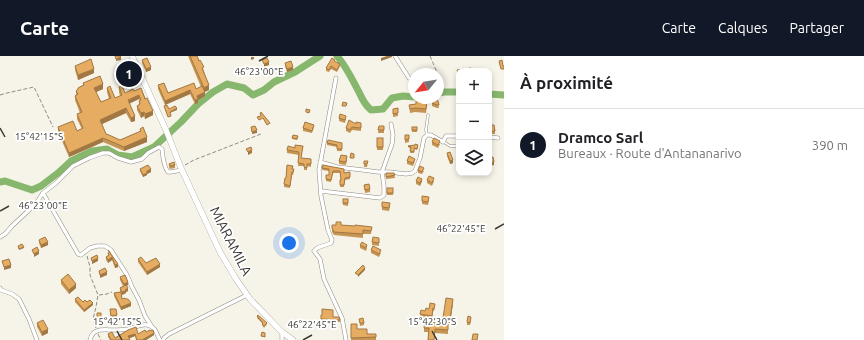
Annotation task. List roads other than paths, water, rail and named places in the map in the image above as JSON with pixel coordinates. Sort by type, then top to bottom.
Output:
[{"type":"main road","name":"MIARAMILA","points":[[132,56],[220,252],[247,295],[282,332],[293,340]]},
{"type":"street","points":[[395,56],[408,76]]},
{"type":"street","points":[[336,78],[319,170],[328,230],[332,240],[330,243],[317,248],[314,251],[320,259],[324,279],[342,318],[346,340]]},
{"type":"street","points":[[321,191],[380,198],[384,195],[382,172],[392,144],[393,135],[391,124]]},
{"type":"street","points":[[320,162],[337,167],[406,174],[412,173],[415,171],[420,158],[424,138],[427,135],[431,135],[443,142],[446,136],[456,136]]},
{"type":"street","points":[[492,137],[498,138]]},
{"type":"street","points":[[0,237],[28,212],[44,193],[73,166],[89,158],[103,153],[109,153],[118,158],[131,162],[142,159],[148,153],[159,148],[162,149],[165,168],[168,172],[182,169]]},
{"type":"street","points":[[44,193],[78,254],[81,255],[90,248],[97,246],[105,246],[111,250],[127,275],[145,316],[160,340]]},
{"type":"street","points":[[0,288],[1,290],[12,294],[19,299],[37,340]]},
{"type":"street","points":[[163,340],[168,334],[247,295]]},
{"type":"street","points":[[90,340],[91,335],[101,330],[128,329],[138,325],[152,327]]},
{"type":"street","points":[[282,332],[282,340]]},
{"type":"lane","points":[[427,135],[426,130],[428,115]]},
{"type":"lane","points":[[443,142],[450,146],[456,146]]},
{"type":"waterway","points":[[0,182],[5,181],[32,190],[41,186],[71,161],[92,151],[107,149],[118,155],[132,157],[154,147],[198,104],[213,92],[227,84],[244,88],[253,95],[264,90],[274,82],[295,72],[320,56]]},
{"type":"waterway","points":[[337,56],[349,73],[364,102],[371,110],[383,109],[392,98],[408,96]]},
{"type":"waterway","points":[[444,92],[456,92]]},
{"type":"waterway","points":[[492,94],[504,95]]},
{"type":"place","name":"Dramco Sarl","points":[[129,74]]}]
